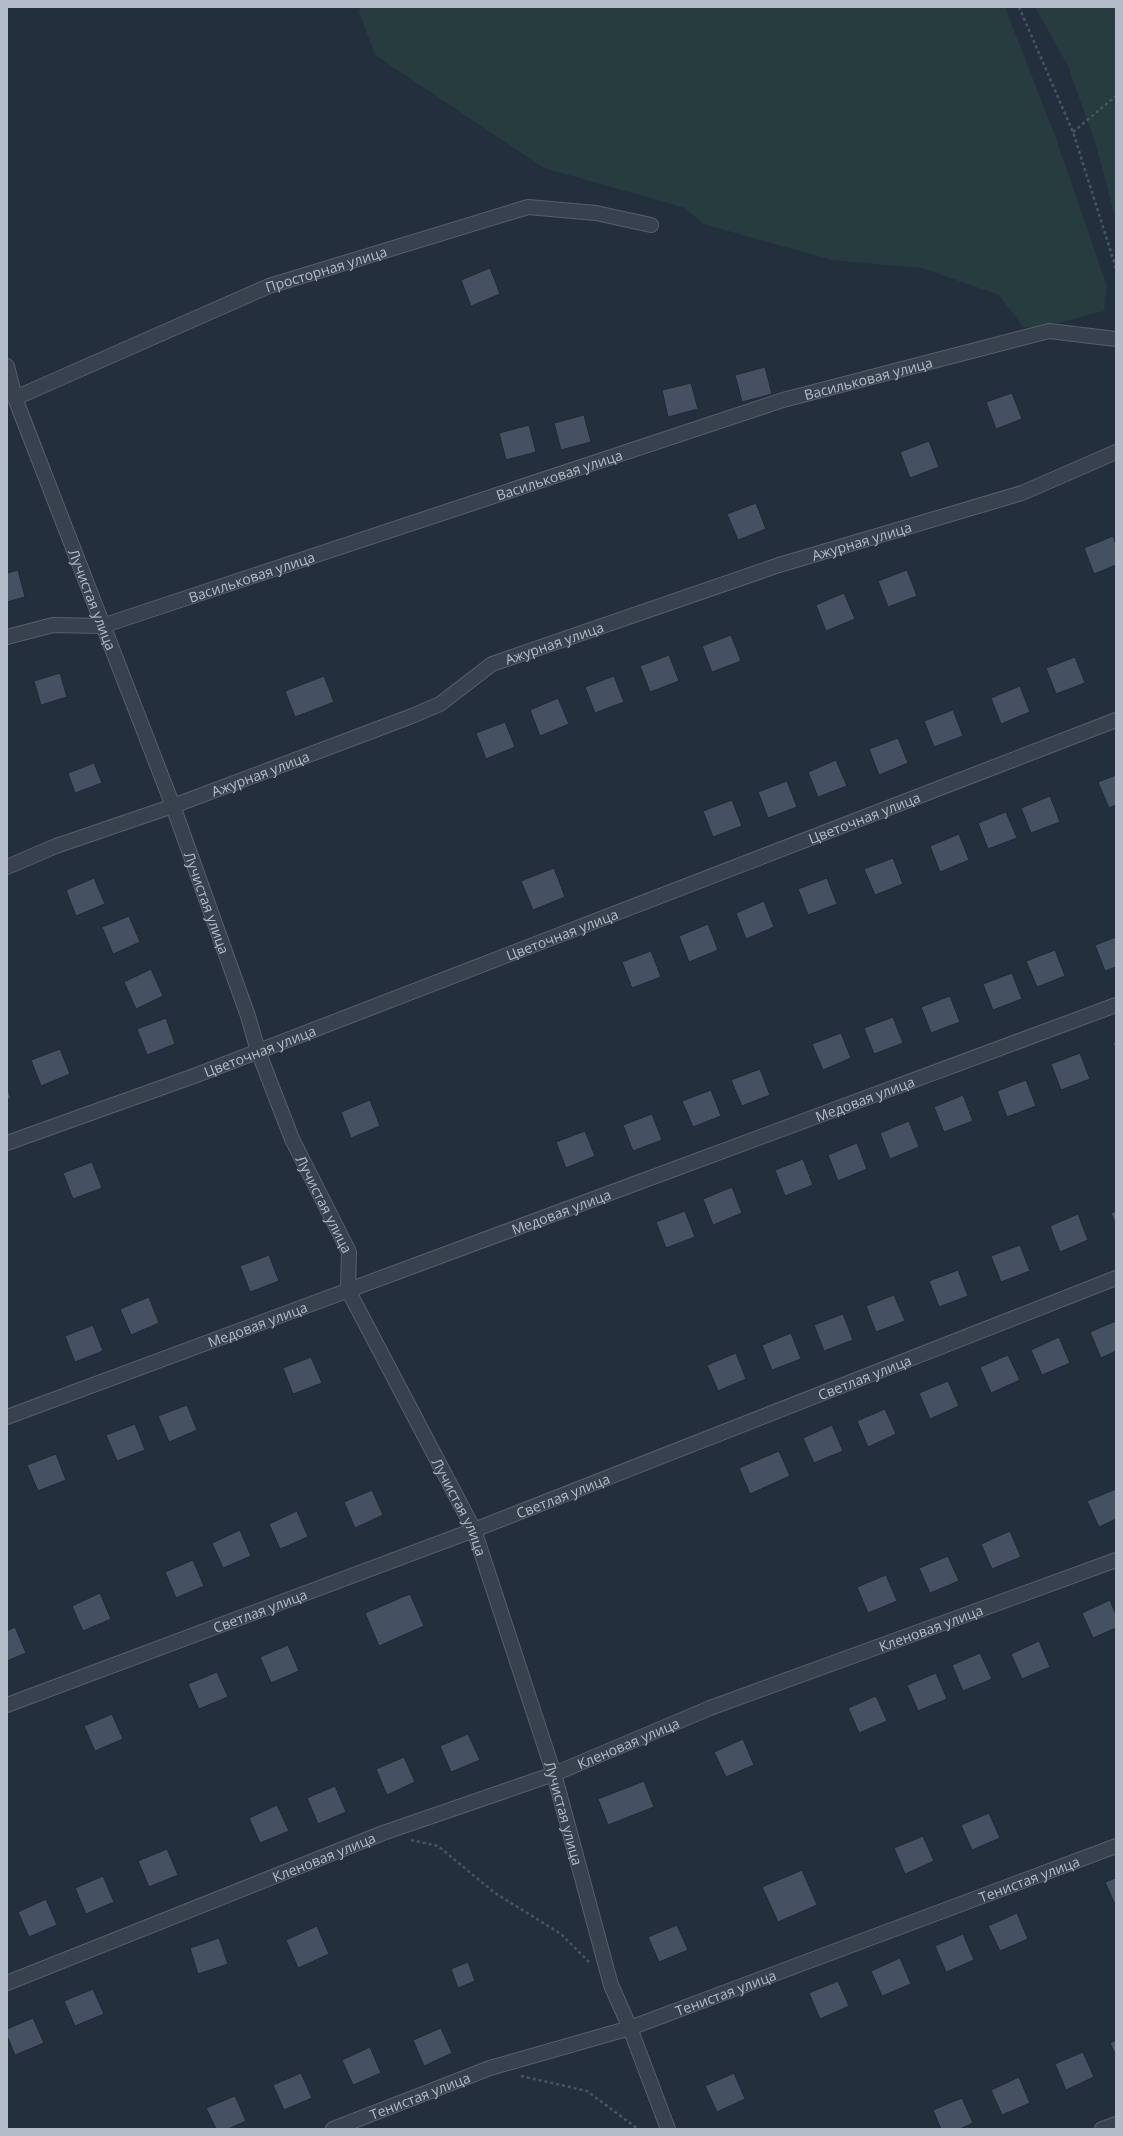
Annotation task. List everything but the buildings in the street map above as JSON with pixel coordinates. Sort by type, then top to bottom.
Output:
[{"type":"street","name":"Просторная улица","points":[[15,398],[269,286],[528,207],[596,213],[651,225]]},
{"type":"street","name":"Васильковая улица","points":[[7,637],[53,625],[102,626],[783,400],[1049,331],[1116,339]]},
{"type":"street","name":"Лучистая улица","points":[[7,366],[15,398],[102,626],[173,806],[248,1016],[258,1051],[292,1139],[349,1252],[348,1290],[474,1530],[554,1774],[611,1985],[630,2028],[668,2129]]},
{"type":"street","name":"Ажурная улица","points":[[7,867],[56,846],[173,806],[346,742],[440,704],[492,664],[779,565],[1022,493],[1116,452]]},
{"type":"street","name":"Цветочная улица","points":[[7,1143],[258,1051],[1116,720]]},
{"type":"street","name":"Медовая улица","points":[[7,1417],[1116,1005]]},
{"type":"street","name":"Светлая улица","points":[[7,1705],[474,1530],[1116,1278]]},
{"type":"street","name":"Кленовая улица","points":[[7,1983],[383,1833],[554,1774],[710,1708],[1116,1560]]},
{"type":"street","name":"Тенистая улица","points":[[333,2129],[490,2068],[630,2028],[1116,1846]]},
{"type":"street","points":[[1102,2129],[1116,2124]]},
{"type":"path","points":[[1019,7],[1073,132],[1116,268]]},
{"type":"path","points":[[1073,132],[1116,96]]},
{"type":"path","points":[[383,1833],[438,1846],[495,1893],[561,1934],[611,1985]]},
{"type":"path","points":[[519,2075],[587,2091],[638,2129]]},
{"type":"green space","points":[[361,7],[1005,7],[1054,133],[1107,286],[1104,311],[1037,328],[1023,327],[999,295],[922,268],[832,260],[703,224],[685,208],[544,168],[375,55],[359,12]]},
{"type":"green space","points":[[1035,7],[1116,7],[1116,220],[1096,145],[1068,66]]}]
